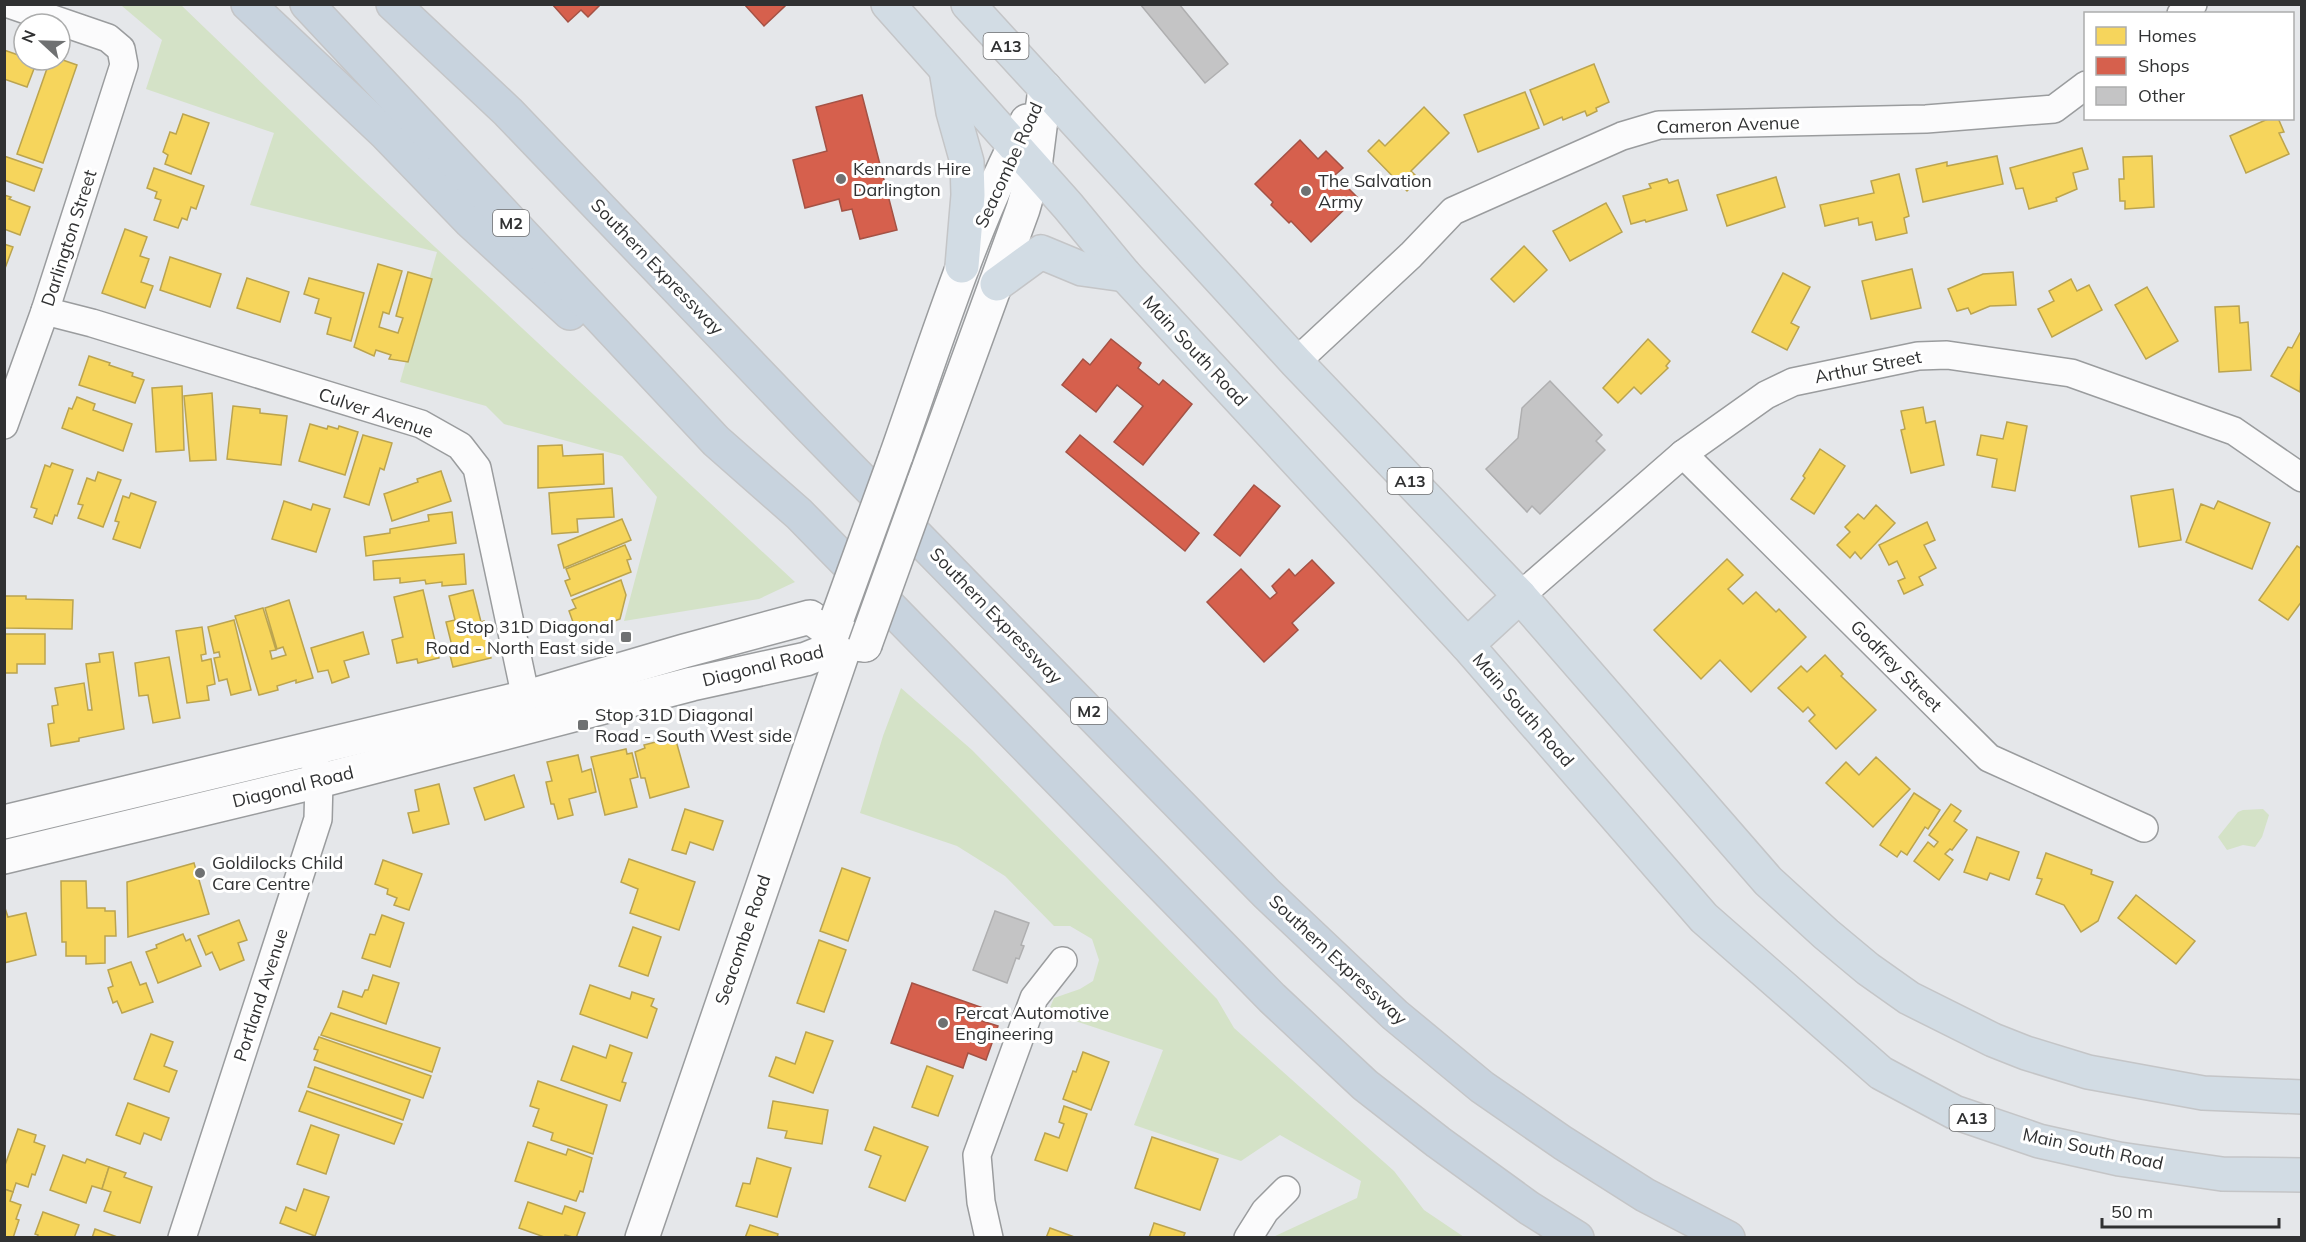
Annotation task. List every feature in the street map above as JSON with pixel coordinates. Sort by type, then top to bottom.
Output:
[{"type":"highway","points":[[248,4],[386,134],[470,221],[547,293],[716,441]]},
{"type":"highway","name":"M2","points":[[307,4],[716,441],[799,514],[1272,998],[1357,1077],[1438,1142],[1529,1208],[1577,1238]]},
{"type":"highway","name":"Southern Expressway","points":[[393,4],[508,112],[809,426],[1266,892],[1395,1015],[1482,1087],[1563,1143],[1645,1194],[1728,1238]]},
{"type":"highway","name":"M2","points":[[419,4],[508,112]]},
{"type":"highway","name":"Main South Road","points":[[888,4],[1024,156],[1125,275],[1467,645],[1704,918],[1881,1073],[1954,1112],[2039,1141],[2119,1159],[2222,1174],[2301,1175]]},
{"type":"highway","name":"A13","points":[[968,4],[1296,362],[1520,596],[1768,881],[1868,969],[1909,998],[1983,1035],[2026,1053],[2088,1072],[2203,1093],[2301,1097]]},
{"type":"highway","points":[[946,70],[953,112],[967,162],[968,195],[962,266]]},
{"type":"highway","points":[[997,284],[1041,252],[1082,269],[1125,275]]},
{"type":"highway","points":[[1467,645],[1520,596]]},
{"type":"main road","name":"Seacombe Road","points":[[642,1238],[850,635],[896,456],[962,266],[1024,156],[1045,88]]},
{"type":"main road","name":"Seacombe Road","points":[[850,635],[923,484],[997,284],[1023,209],[1024,156]]},
{"type":"main road","name":"Diagonal Road","points":[[4,822],[313,749],[692,684],[806,659],[850,635]]},
{"type":"main road","name":"Diagonal Road","points":[[4,857],[319,781],[529,711]]},
{"type":"street","name":"Darlington Street","points":[[4,426],[45,311],[124,65],[121,49],[108,38],[9,4]]},
{"type":"street","name":"Cameron Avenue","points":[[1296,362],[1411,255],[1453,211],[1622,136],[1659,125],[1926,118],[2054,109],[2084,86]]},
{"type":"street","name":"Culver Avenue","points":[[45,311],[92,323],[421,424],[460,446],[477,468],[529,711]]},
{"type":"street","name":"Arthur Street","points":[[1520,596],[1683,454],[1766,395],[1793,382],[1918,356],[1947,355],[2071,373],[2234,431],[2301,478]]},
{"type":"street","name":"Godfrey Street","points":[[1683,454],[1989,758],[2144,828]]},
{"type":"street","name":"Portland Avenue","points":[[182,1238],[318,819],[319,781],[313,749]]},
{"type":"street","points":[[989,1238],[981,1202],[977,1155],[1034,998],[1063,961]]},
{"type":"street","points":[[1248,1238],[1265,1211],[1286,1191]]},
{"type":"green space","points":[[122,4],[181,5],[349,167],[795,582],[759,599],[624,621],[657,497],[622,456],[504,424],[486,406],[400,382],[437,252],[250,205],[274,133],[146,89],[162,40]]},
{"type":"green space","points":[[901,688],[972,750],[1217,999],[1234,1028],[1394,1171],[1424,1210],[1464,1237],[1273,1237],[1357,1198],[1361,1181],[1280,1135],[1241,1161],[1134,1125],[1163,1050],[1048,1012],[1054,998],[1080,989],[1093,981],[1099,960],[1092,939],[1070,926],[1054,926],[1005,876],[957,846],[860,813],[883,736]]},
{"type":"green space","points":[[2263,809],[2269,815],[2262,837],[2255,847],[2243,845],[2227,850],[2218,837],[2238,812]]},
{"type":"building: Homes","points":[[4,50],[12,53],[12,72],[33,72],[27,87],[4,79]]},
{"type":"building: Homes","points":[[72,63],[77,65],[43,163],[17,154],[46,72],[72,72]]},
{"type":"building: Homes","points":[[1594,64],[1609,102],[1596,108],[1597,111],[1587,116],[1585,111],[1544,125],[1530,90]]},
{"type":"building: Homes","points":[[1525,92],[1539,128],[1478,152],[1464,115]]},
{"type":"building: Homes","points":[[1424,107],[1449,133],[1411,171],[1419,179],[1407,191],[1368,151],[1379,140],[1385,146]]},
{"type":"building: Homes","points":[[183,114],[209,123],[191,174],[165,164],[168,155],[163,152],[170,132],[176,134]]},
{"type":"building: Homes","points":[[2266,120],[2279,120],[2284,132],[2279,133],[2289,154],[2246,173],[2230,136]]},
{"type":"building: Homes","points":[[2082,148],[2088,169],[2073,173],[2077,189],[2056,198],[2057,201],[2029,209],[2023,188],[2016,189],[2010,168]]},
{"type":"building: Homes","points":[[4,156],[42,169],[34,191],[4,180]]},
{"type":"building: Homes","points":[[1997,156],[2003,184],[1923,202],[1916,169],[1947,162],[1947,166]]},
{"type":"building: Homes","points":[[2152,156],[2154,207],[2125,209],[2125,201],[2120,201],[2119,179],[2124,179],[2123,157]]},
{"type":"building: Homes","points":[[154,168],[204,186],[196,209],[191,207],[187,220],[182,218],[178,228],[154,220],[161,200],[155,198],[157,192],[147,188]]},
{"type":"building: Homes","points":[[1899,174],[1909,216],[1904,218],[1907,233],[1876,240],[1872,222],[1859,225],[1858,218],[1825,226],[1820,205],[1874,193],[1871,181]]},
{"type":"building: Homes","points":[[1776,177],[1785,207],[1727,226],[1717,195]]},
{"type":"building: Homes","points":[[1667,179],[1669,183],[1678,180],[1687,210],[1631,224],[1623,196],[1651,188],[1649,184]]},
{"type":"building: Homes","points":[[4,195],[30,207],[20,235],[4,229]]},
{"type":"building: Homes","points":[[1606,203],[1622,232],[1570,261],[1553,231]]},
{"type":"building: Homes","points":[[125,229],[147,237],[140,256],[149,259],[141,282],[153,286],[145,308],[102,293]]},
{"type":"building: Homes","points":[[4,244],[13,247],[4,271]]},
{"type":"building: Homes","points":[[1524,246],[1547,270],[1514,302],[1491,279]]},
{"type":"building: Homes","points":[[170,257],[221,274],[210,307],[160,290]]},
{"type":"building: Homes","points":[[378,264],[402,271],[389,314],[383,312],[379,327],[398,333],[403,318],[396,316],[408,272],[432,279],[408,362],[389,359],[391,355],[376,350],[374,356],[354,347]]},
{"type":"building: Homes","points":[[1912,269],[1921,308],[1871,319],[1862,281]]},
{"type":"building: Homes","points":[[2013,272],[2016,305],[1990,306],[1971,314],[1968,308],[1957,311],[1948,289],[1983,274]]},
{"type":"building: Homes","points":[[1783,273],[1810,287],[1791,323],[1799,327],[1787,350],[1752,332]]},
{"type":"building: Homes","points":[[247,278],[289,292],[280,322],[237,308]]},
{"type":"building: Homes","points":[[309,278],[364,293],[351,341],[327,334],[331,318],[315,313],[319,299],[304,294]]},
{"type":"building: Homes","points":[[2071,279],[2077,291],[2089,285],[2102,310],[2052,337],[2038,309],[2054,301],[2049,291]]},
{"type":"building: Homes","points":[[2147,287],[2178,341],[2146,359],[2115,305]]},
{"type":"building: Homes","points":[[2239,306],[2240,323],[2248,322],[2251,370],[2219,372],[2215,307]]},
{"type":"building: Homes","points":[[2300,333],[2302,334],[2300,392],[2271,376],[2288,347],[2292,348]]},
{"type":"building: Homes","points":[[1648,339],[1670,361],[1666,366],[1668,368],[1641,394],[1634,387],[1618,403],[1603,388]]},
{"type":"building: Homes","points":[[89,356],[133,373],[132,376],[144,380],[135,403],[79,385]]},
{"type":"building: Homes","points":[[182,386],[184,450],[156,452],[152,388]]},
{"type":"building: Homes","points":[[212,393],[216,460],[190,461],[184,396]]},
{"type":"building: Homes","points":[[77,397],[95,404],[93,410],[132,424],[123,451],[62,428],[69,408],[72,409]]},
{"type":"building: Homes","points":[[233,406],[260,409],[260,413],[287,416],[281,465],[227,459]]},
{"type":"building: Homes","points":[[1923,407],[1926,423],[1935,421],[1944,465],[1911,473],[1901,430],[1905,429],[1901,411]]},
{"type":"building: Homes","points":[[2007,422],[2027,426],[2015,491],[1992,487],[1997,459],[1977,455],[1981,435],[2003,439]]},
{"type":"building: Homes","points":[[310,424],[327,429],[328,426],[338,429],[339,426],[358,432],[345,475],[299,461]]},
{"type":"building: Homes","points":[[363,435],[392,443],[384,470],[380,468],[369,505],[344,497]]},
{"type":"building: Homes","points":[[562,445],[563,456],[603,454],[604,484],[538,488],[538,446]]},
{"type":"building: Homes","points":[[1820,449],[1845,466],[1814,514],[1791,499]]},
{"type":"building: Homes","points":[[52,463],[73,470],[52,524],[34,517],[37,509],[31,507],[45,465],[50,467]]},
{"type":"building: Homes","points":[[441,471],[451,501],[392,521],[384,494]]},
{"type":"building: Homes","points":[[98,472],[121,480],[103,527],[78,518],[83,505],[78,504],[87,478],[95,481]]},
{"type":"building: Homes","points":[[612,488],[614,517],[577,519],[578,532],[552,534],[549,493]]},
{"type":"building: Homes","points":[[2173,489],[2181,540],[2139,547],[2131,496]]},
{"type":"building: Homes","points":[[131,493],[156,502],[140,548],[113,539],[119,522],[115,521],[123,496],[129,498]]},
{"type":"building: Homes","points":[[284,501],[311,510],[313,504],[330,509],[316,552],[272,539]]},
{"type":"building: Homes","points":[[2218,501],[2270,523],[2252,569],[2186,542],[2201,504],[2214,509]]},
{"type":"building: Homes","points":[[1876,505],[1895,523],[1861,559],[1855,552],[1850,558],[1837,545],[1850,532],[1845,527],[1858,514],[1864,519]]},
{"type":"building: Homes","points":[[452,512],[456,543],[366,556],[364,537],[390,533],[390,529],[429,521],[428,515]]},
{"type":"building: Homes","points":[[622,519],[631,540],[564,568],[558,545]]},
{"type":"building: Homes","points":[[1927,522],[1935,540],[1924,545],[1936,568],[1919,577],[1923,585],[1904,594],[1898,581],[1905,578],[1897,561],[1889,565],[1879,545]]},
{"type":"building: Homes","points":[[625,545],[631,559],[627,560],[631,572],[571,596],[565,581],[570,579],[566,569]]},
{"type":"building: Homes","points":[[2297,546],[2302,549],[2302,601],[2288,620],[2259,600]]},
{"type":"building: Homes","points":[[464,554],[466,584],[442,586],[442,582],[426,584],[425,580],[400,583],[400,578],[374,580],[373,561]]},
{"type":"building: Homes","points":[[1727,559],[1743,575],[1728,589],[1743,604],[1756,592],[1776,612],[1779,609],[1806,637],[1751,692],[1720,660],[1701,679],[1654,630]]},
{"type":"building: Homes","points":[[621,580],[626,595],[620,619],[607,624],[606,621],[577,633],[569,611],[576,608],[572,600]]},
{"type":"building: Homes","points":[[423,590],[439,658],[418,663],[417,659],[397,663],[392,640],[403,637],[394,597]]},
{"type":"building: Homes","points":[[473,590],[481,622],[484,621],[491,658],[453,667],[449,651],[453,650],[446,622],[455,620],[449,596]]},
{"type":"building: Homes","points":[[4,596],[73,600],[72,629],[4,628]]},
{"type":"building: Homes","points":[[289,600],[313,678],[296,683],[296,680],[277,686],[278,690],[259,695],[235,616],[263,608],[276,650],[270,651],[272,659],[286,655],[283,647],[277,649],[265,608]]},
{"type":"building: Homes","points":[[234,620],[251,690],[231,695],[227,679],[219,681],[214,658],[220,657],[219,652],[214,653],[208,627]]},
{"type":"building: Homes","points":[[202,627],[206,654],[201,655],[202,661],[211,659],[215,684],[207,686],[209,700],[187,703],[176,631]]},
{"type":"building: Homes","points":[[363,632],[369,654],[344,661],[349,677],[332,683],[328,670],[318,672],[311,648]]},
{"type":"building: Homes","points":[[4,634],[45,634],[45,664],[17,664],[17,673],[4,673]]},
{"type":"building: Homes","points":[[113,652],[124,729],[51,746],[48,724],[54,723],[52,706],[58,705],[55,688],[84,683],[88,710],[92,710],[86,664],[100,662],[99,654]]},
{"type":"building: Homes","points":[[1825,655],[1843,674],[1841,676],[1876,710],[1836,749],[1809,721],[1815,715],[1808,707],[1803,712],[1778,688],[1801,666],[1807,672]]},
{"type":"building: Homes","points":[[169,657],[180,718],[153,723],[148,695],[139,696],[135,663]]},
{"type":"building: Homes","points":[[675,737],[689,787],[650,798],[645,778],[641,778],[635,752],[645,748],[644,745]]},
{"type":"building: Homes","points":[[626,749],[627,754],[632,753],[638,777],[630,779],[637,807],[605,815],[591,757]]},
{"type":"building: Homes","points":[[578,755],[582,772],[591,769],[596,792],[569,799],[573,815],[558,819],[554,804],[551,804],[546,782],[552,781],[547,762]]},
{"type":"building: Homes","points":[[1876,757],[1910,789],[1873,827],[1826,783],[1846,762],[1859,775]]},
{"type":"building: Homes","points":[[514,775],[524,807],[485,820],[474,788]]},
{"type":"building: Homes","points":[[439,784],[449,824],[413,833],[408,813],[419,811],[415,790]]},
{"type":"building: Homes","points":[[1914,793],[1940,810],[1928,829],[1925,827],[1907,855],[1901,851],[1897,857],[1880,845]]},
{"type":"building: Homes","points":[[1951,804],[1961,811],[1954,821],[1967,830],[1952,850],[1950,849],[1945,854],[1953,860],[1939,880],[1914,861],[1928,842],[1934,847],[1938,842],[1929,835]]},
{"type":"building: Homes","points":[[685,809],[723,821],[713,850],[690,842],[686,854],[672,850]]},
{"type":"building: Homes","points":[[1977,837],[2019,852],[2009,880],[1990,873],[1987,880],[1964,872]]},
{"type":"building: Homes","points":[[2046,853],[2092,870],[2091,874],[2113,882],[2098,921],[2081,932],[2064,905],[2036,894],[2042,879],[2037,878]]},
{"type":"building: Homes","points":[[629,859],[695,882],[679,930],[630,913],[638,889],[621,882]]},
{"type":"building: Homes","points":[[383,860],[422,874],[409,910],[394,905],[397,898],[387,894],[388,889],[375,884]]},
{"type":"building: Homes","points":[[194,863],[209,914],[128,937],[127,882]]},
{"type":"building: Homes","points":[[842,868],[870,878],[848,941],[820,931]]},
{"type":"building: Homes","points":[[61,881],[86,881],[87,908],[105,908],[105,911],[115,911],[116,936],[105,936],[105,963],[86,964],[86,956],[66,956],[66,942],[62,942]]},
{"type":"building: Homes","points":[[2136,895],[2195,941],[2176,964],[2118,918]]},
{"type":"building: Homes","points":[[4,905],[8,917],[26,913],[36,955],[4,963]]},
{"type":"building: Homes","points":[[382,915],[404,923],[390,967],[362,958],[370,934],[375,935]]},
{"type":"building: Homes","points":[[239,920],[247,940],[238,943],[244,960],[220,970],[212,952],[206,955],[198,936]]},
{"type":"building: Homes","points":[[633,927],[661,937],[648,976],[619,966]]},
{"type":"building: Homes","points":[[183,934],[186,941],[190,939],[201,966],[158,983],[146,952],[157,948],[156,945]]},
{"type":"building: Homes","points":[[819,940],[846,950],[824,1012],[797,1003]]},
{"type":"building: Homes","points":[[131,962],[140,985],[146,983],[153,1002],[122,1013],[117,1001],[113,1003],[108,988],[113,986],[108,970]]},
{"type":"building: Homes","points":[[373,975],[399,983],[386,1024],[338,1007],[343,991],[362,997],[365,990],[368,990]]},
{"type":"building: Homes","points":[[590,985],[630,999],[632,992],[654,999],[651,1006],[657,1009],[647,1038],[580,1014]]},
{"type":"building: Homes","points":[[331,1013],[440,1048],[432,1072],[321,1035]]},
{"type":"building: Homes","points":[[806,1032],[833,1041],[813,1093],[769,1076],[776,1057],[795,1064]]},
{"type":"building: Homes","points":[[151,1034],[173,1042],[164,1066],[177,1071],[169,1092],[134,1079]]},
{"type":"building: Homes","points":[[319,1037],[431,1076],[423,1098],[314,1060],[318,1050],[314,1049]]},
{"type":"building: Homes","points":[[610,1045],[632,1053],[622,1082],[626,1083],[620,1101],[561,1080],[573,1046],[606,1058]]},
{"type":"building: Homes","points":[[1083,1052],[1109,1062],[1091,1110],[1063,1099]]},
{"type":"building: Homes","points":[[927,1066],[953,1076],[938,1116],[912,1107]]},
{"type":"building: Homes","points":[[315,1067],[410,1100],[403,1120],[308,1087]]},
{"type":"building: Homes","points":[[538,1081],[607,1105],[593,1154],[551,1140],[553,1133],[533,1126],[539,1109],[530,1106]]},
{"type":"building: Homes","points":[[307,1091],[402,1124],[394,1144],[299,1111]]},
{"type":"building: Homes","points":[[773,1101],[828,1110],[822,1144],[785,1138],[787,1131],[768,1128]]},
{"type":"building: Homes","points":[[128,1103],[169,1118],[161,1140],[144,1133],[140,1144],[116,1135]]},
{"type":"building: Homes","points":[[1064,1106],[1087,1114],[1067,1171],[1035,1160],[1045,1133],[1059,1138],[1064,1124],[1059,1122]]},
{"type":"building: Homes","points":[[311,1125],[339,1135],[326,1174],[297,1164]]},
{"type":"building: Homes","points":[[874,1127],[928,1147],[905,1201],[869,1187],[881,1156],[865,1150]]},
{"type":"building: Homes","points":[[18,1129],[36,1135],[34,1142],[45,1146],[35,1175],[32,1174],[28,1187],[16,1183],[13,1192],[4,1189],[4,1168]]},
{"type":"building: Homes","points":[[1152,1137],[1218,1159],[1200,1210],[1135,1188]]},
{"type":"building: Homes","points":[[528,1142],[566,1155],[568,1149],[592,1158],[583,1192],[580,1191],[576,1201],[515,1181]]},
{"type":"building: Homes","points":[[63,1155],[85,1163],[87,1159],[109,1167],[102,1189],[92,1186],[86,1203],[50,1190]]},
{"type":"building: Homes","points":[[757,1158],[791,1168],[777,1217],[736,1206],[743,1183],[750,1184]]},
{"type":"building: Homes","points":[[109,1167],[126,1173],[124,1177],[152,1187],[140,1223],[104,1211],[111,1192],[102,1189]]},
{"type":"building: Homes","points":[[4,1189],[13,1192],[10,1201],[21,1205],[13,1238],[4,1238]]},
{"type":"building: Homes","points":[[304,1189],[329,1197],[315,1236],[280,1223],[286,1207],[296,1211]]},
{"type":"building: Homes","points":[[528,1202],[562,1214],[565,1206],[585,1213],[576,1238],[565,1235],[564,1238],[547,1238],[519,1228]]},
{"type":"building: Homes","points":[[43,1212],[79,1225],[74,1238],[37,1238],[38,1235],[35,1234]]},
{"type":"building: Homes","points":[[1154,1223],[1185,1233],[1183,1238],[1149,1238]]},
{"type":"building: Homes","points":[[750,1225],[778,1234],[777,1238],[745,1238]]},
{"type":"building: Homes","points":[[1050,1228],[1077,1238],[1046,1238]]},
{"type":"building: Homes","points":[[95,1229],[120,1238],[92,1238]]},
{"type":"building: Shops","points":[[552,4],[601,4],[588,17],[581,10],[568,22]]},
{"type":"building: Shops","points":[[744,4],[784,4],[785,6],[764,26]]},
{"type":"building: Shops","name":"Kennards Hire Darlington","points":[[862,95],[897,230],[860,239],[852,209],[842,211],[839,199],[805,208],[793,160],[827,151],[816,107]]},
{"type":"building: Shops","name":"The Salvation Army","points":[[1300,140],[1318,159],[1326,151],[1343,168],[1335,175],[1357,197],[1311,242],[1291,221],[1289,223],[1271,205],[1273,202],[1255,184]]},
{"type":"building: Shops","points":[[1111,339],[1141,363],[1138,368],[1159,385],[1163,380],[1192,404],[1143,465],[1114,442],[1143,406],[1117,385],[1096,412],[1062,385],[1083,359],[1090,365]]},
{"type":"building: Shops","points":[[1080,435],[1199,533],[1185,551],[1066,452]]},
{"type":"building: Shops","points":[[1254,485],[1280,506],[1240,556],[1214,535]]},
{"type":"building: Shops","points":[[1312,560],[1334,583],[1292,623],[1298,630],[1264,662],[1207,602],[1241,569],[1270,599],[1277,593],[1272,586],[1289,569],[1295,576]]},
{"type":"building: Shops","name":"Percat Automotive Engineering","points":[[912,983],[983,1008],[979,1020],[998,1026],[986,1060],[968,1053],[963,1068],[891,1043]]},
{"type":"building: Other","points":[[1140,4],[1179,4],[1228,64],[1205,83]]},
{"type":"building: Other","points":[[1550,381],[1602,435],[1596,441],[1605,450],[1540,514],[1532,506],[1527,512],[1486,469],[1518,438],[1522,408]]},
{"type":"building: Other","points":[[995,911],[1029,923],[1021,945],[1024,946],[1019,959],[1016,958],[1007,983],[973,970]]},
{"type":"place","name":"Kennards Hire Darlington","points":[[841,179]]},
{"type":"place","name":"The Salvation Army","points":[[1306,191]]},
{"type":"place","name":"Stop 31D Diagonal Road - North East side","points":[[626,637]]},
{"type":"place","name":"Stop 31D Diagonal Road - South West side","points":[[583,725]]},
{"type":"place","name":"Goldilocks Child Care Centre","points":[[200,873]]},
{"type":"place","name":"Percat Automotive Engineering","points":[[943,1023]]}]
